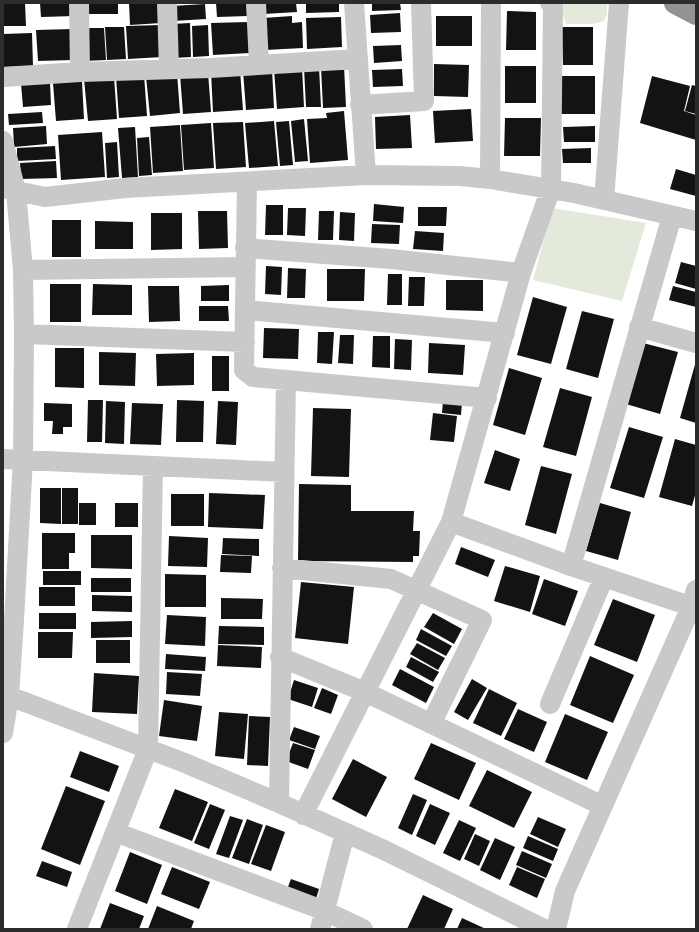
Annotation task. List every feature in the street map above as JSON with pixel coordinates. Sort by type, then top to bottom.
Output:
[{"type":"highway","points":[[675,3],[696,14]]},
{"type":"street","points":[[79,3],[80,72]]},
{"type":"street","points":[[167,3],[169,69]]},
{"type":"street","points":[[256,3],[259,65]]},
{"type":"street","points":[[354,3],[366,175]]},
{"type":"street","points":[[360,104],[424,101],[421,3]]},
{"type":"street","points":[[490,179],[491,3]]},
{"type":"street","points":[[303,815],[451,522],[487,398],[520,273],[551,188],[553,4],[550,3]]},
{"type":"street","points":[[604,200],[619,3]]},
{"type":"street","points":[[3,76],[259,65],[357,59]]},
{"type":"street","points":[[3,141],[9,190],[23,270],[24,334],[23,459],[3,733]]},
{"type":"street","points":[[9,190],[45,197],[125,188],[247,183],[366,175],[460,176],[551,188],[696,221]]},
{"type":"street","points":[[247,183],[244,370],[253,376],[286,380],[487,398]]},
{"type":"street","points":[[571,566],[672,216]]},
{"type":"street","points":[[23,270],[245,258],[391,259],[520,273]]},
{"type":"street","points":[[246,310],[504,333]]},
{"type":"street","points":[[639,327],[696,343]]},
{"type":"street","points":[[24,334],[245,342]]},
{"type":"street","points":[[279,803],[280,657],[286,380]]},
{"type":"street","points":[[3,459],[284,472]]},
{"type":"street","points":[[77,929],[148,749],[153,466]]},
{"type":"street","points":[[451,522],[604,577],[694,602],[565,891],[556,929]]},
{"type":"street","points":[[282,568],[391,579],[482,620],[431,724]]},
{"type":"street","points":[[550,704],[604,577]]},
{"type":"street","points":[[280,657],[365,692],[604,806]]},
{"type":"street","points":[[6,695],[185,763],[279,803],[384,850],[544,929]]},
{"type":"street","points":[[115,832],[323,920],[363,929]]},
{"type":"street","points":[[323,920],[345,833]]},
{"type":"shaded area","points":[[559,3],[607,3],[607,14],[604,21],[593,24],[566,24]]},
{"type":"shaded area","points":[[552,208],[646,223],[622,301],[533,280]]},
{"type":"building","points":[[3,3],[25,3],[26,26],[3,26]]},
{"type":"building","points":[[40,3],[74,3],[75,16],[41,17]]},
{"type":"building","points":[[88,3],[118,3],[118,14],[88,14]]},
{"type":"building","points":[[129,3],[159,3],[161,23],[130,25]]},
{"type":"building","points":[[216,3],[248,3],[248,16],[217,17]]},
{"type":"building","points":[[264,3],[296,3],[297,12],[264,14]]},
{"type":"building","points":[[306,3],[339,3],[339,12],[306,13]]},
{"type":"building","points":[[372,3],[400,3],[401,10],[372,11]]},
{"type":"building","points":[[205,4],[206,19],[173,21],[172,6]]},
{"type":"building","points":[[507,11],[536,12],[536,50],[506,50]]},
{"type":"building","points":[[400,13],[401,32],[371,33],[370,15]]},
{"type":"building","points":[[292,16],[292,23],[302,22],[303,48],[265,50],[263,18]]},
{"type":"building","points":[[436,16],[472,16],[472,46],[436,46]]},
{"type":"building","points":[[341,17],[342,47],[307,49],[306,18]]},
{"type":"building","points":[[248,22],[250,53],[213,55],[211,23]]},
{"type":"building","points":[[190,23],[191,57],[173,58],[172,24]]},
{"type":"building","points":[[161,25],[162,57],[128,59],[126,26]]},
{"type":"building","points":[[208,25],[209,56],[193,57],[192,26]]},
{"type":"building","points":[[105,27],[124,27],[126,59],[107,60]]},
{"type":"building","points":[[562,27],[593,27],[593,65],[563,65]]},
{"type":"building","points":[[82,28],[104,28],[106,60],[84,61]]},
{"type":"building","points":[[72,29],[73,60],[38,61],[36,30]]},
{"type":"building","points":[[32,33],[33,66],[3,67],[3,34]]},
{"type":"building","points":[[401,45],[402,61],[374,63],[373,46]]},
{"type":"building","points":[[434,64],[469,65],[468,97],[434,96]]},
{"type":"building","points":[[344,66],[346,107],[323,108],[321,67]]},
{"type":"building","points":[[505,66],[536,66],[536,103],[505,103]]},
{"type":"building","points":[[302,67],[304,107],[277,109],[274,69]]},
{"type":"building","points":[[319,67],[321,107],[306,107],[304,68]]},
{"type":"building","points":[[272,69],[274,108],[246,110],[243,71]]},
{"type":"building","points":[[402,69],[403,86],[373,87],[372,70]]},
{"type":"building","points":[[240,70],[243,110],[213,112],[211,72]]},
{"type":"building","points":[[208,72],[211,112],[183,114],[180,74]]},
{"type":"building","points":[[177,73],[180,113],[150,116],[146,76]]},
{"type":"building","points":[[144,75],[147,116],[119,118],[116,77]]},
{"type":"building","points":[[561,76],[595,76],[595,114],[561,114]]},
{"type":"building","points":[[652,76],[690,86],[684,111],[696,115],[696,140],[640,123]]},
{"type":"building","points":[[114,77],[117,119],[88,121],[84,79]]},
{"type":"building","points":[[82,81],[84,119],[56,121],[53,83]]},
{"type":"building","points":[[50,82],[51,105],[23,107],[21,84]]},
{"type":"building","points":[[692,85],[696,86],[696,114],[685,111]]},
{"type":"building","points":[[471,109],[473,141],[435,143],[433,111]]},
{"type":"building","points":[[344,111],[348,160],[310,163],[307,119],[327,118],[326,113]]},
{"type":"building","points":[[42,112],[43,123],[9,125],[8,114]]},
{"type":"building","points":[[410,115],[412,148],[376,149],[375,117]]},
{"type":"building","points":[[505,118],[541,118],[540,156],[504,156]]},
{"type":"building","points":[[304,119],[308,161],[295,162],[291,121]]},
{"type":"building","points":[[274,121],[278,166],[249,168],[245,123]]},
{"type":"building","points":[[289,121],[293,165],[280,166],[276,122]]},
{"type":"building","points":[[243,122],[246,167],[216,169],[213,123]]},
{"type":"building","points":[[211,123],[214,168],[184,170],[181,125]]},
{"type":"building","points":[[180,125],[183,171],[153,173],[150,127]]},
{"type":"building","points":[[46,126],[47,144],[14,147],[13,128]]},
{"type":"building","points":[[595,126],[595,142],[564,142],[563,127]]},
{"type":"building","points":[[135,127],[138,177],[122,178],[118,128]]},
{"type":"building","points":[[102,132],[105,177],[61,180],[58,135]]},
{"type":"building","points":[[149,137],[152,175],[139,176],[137,138]]},
{"type":"building","points":[[117,142],[119,177],[107,178],[105,143]]},
{"type":"building","points":[[55,146],[56,159],[17,161],[17,148]]},
{"type":"building","points":[[591,148],[591,163],[563,163],[562,149]]},
{"type":"building","points":[[56,161],[57,178],[21,179],[20,163]]},
{"type":"building","points":[[676,169],[696,175],[696,196],[670,189]]},
{"type":"building","points":[[374,204],[404,207],[403,223],[373,221]]},
{"type":"building","points":[[266,205],[283,205],[283,235],[265,235]]},
{"type":"building","points":[[418,207],[447,207],[446,226],[418,226]]},
{"type":"building","points":[[288,208],[306,208],[305,236],[287,235]]},
{"type":"building","points":[[198,211],[227,211],[228,248],[199,249]]},
{"type":"building","points":[[319,211],[334,211],[333,240],[318,240]]},
{"type":"building","points":[[340,212],[355,213],[354,241],[339,240]]},
{"type":"building","points":[[151,213],[182,213],[182,249],[151,250]]},
{"type":"building","points":[[52,220],[81,220],[81,257],[52,257]]},
{"type":"building","points":[[95,221],[133,222],[133,249],[95,249]]},
{"type":"building","points":[[372,224],[400,225],[399,244],[371,243]]},
{"type":"building","points":[[415,231],[444,233],[443,251],[413,249]]},
{"type":"building","points":[[681,262],[696,266],[696,289],[675,283]]},
{"type":"building","points":[[266,266],[282,267],[281,295],[265,294]]},
{"type":"building","points":[[288,268],[306,269],[305,298],[287,298]]},
{"type":"building","points":[[327,269],[365,269],[364,301],[327,301]]},
{"type":"building","points":[[388,274],[402,274],[402,305],[387,305]]},
{"type":"building","points":[[409,277],[425,277],[424,306],[408,306]]},
{"type":"building","points":[[446,280],[483,280],[483,311],[446,310]]},
{"type":"building","points":[[50,284],[81,284],[81,322],[50,322]]},
{"type":"building","points":[[93,284],[132,285],[132,315],[92,315]]},
{"type":"building","points":[[229,285],[229,301],[201,301],[201,286]]},
{"type":"building","points":[[148,286],[179,286],[180,321],[149,322]]},
{"type":"building","points":[[673,286],[696,292],[696,307],[669,300]]},
{"type":"building","points":[[533,297],[567,307],[551,364],[517,355]]},
{"type":"building","points":[[199,306],[228,306],[229,321],[199,321]]},
{"type":"building","points":[[582,311],[614,319],[598,378],[566,369]]},
{"type":"building","points":[[264,328],[299,329],[298,359],[263,358]]},
{"type":"building","points":[[318,332],[334,332],[332,364],[317,363]]},
{"type":"building","points":[[340,335],[354,335],[353,364],[338,363]]},
{"type":"building","points":[[373,336],[390,336],[390,368],[372,367]]},
{"type":"building","points":[[395,339],[412,340],[411,370],[394,369]]},
{"type":"building","points":[[429,343],[465,345],[463,375],[428,373]]},
{"type":"building","points":[[643,343],[678,352],[660,414],[626,404]]},
{"type":"building","points":[[55,348],[84,348],[84,388],[55,387]]},
{"type":"building","points":[[99,352],[136,353],[135,386],[99,385]]},
{"type":"building","points":[[194,353],[194,385],[157,386],[156,354]]},
{"type":"building","points":[[212,356],[229,356],[229,391],[212,391]]},
{"type":"building","points":[[696,361],[696,423],[680,418]]},
{"type":"building","points":[[509,368],[542,378],[525,435],[493,425]]},
{"type":"building","points":[[560,388],[592,397],[576,456],[543,447]]},
{"type":"building","points":[[88,400],[103,400],[102,442],[87,442]]},
{"type":"building","points":[[177,400],[204,401],[203,442],[176,442]]},
{"type":"building","points":[[106,401],[125,402],[124,444],[105,443]]},
{"type":"building","points":[[218,401],[238,402],[236,445],[216,444]]},
{"type":"building","points":[[443,401],[462,403],[461,415],[442,413]]},
{"type":"building","points":[[44,403],[72,404],[72,427],[63,427],[63,434],[52,434],[53,421],[44,421]]},
{"type":"building","points":[[132,403],[163,404],[161,445],[130,444]]},
{"type":"building","points":[[313,408],[351,409],[349,477],[311,476]]},
{"type":"building","points":[[433,413],[457,416],[454,442],[430,440]]},
{"type":"building","points":[[629,427],[663,437],[644,498],[610,488]]},
{"type":"building","points":[[675,439],[696,445],[696,492],[692,506],[659,497]]},
{"type":"building","points":[[495,450],[520,459],[510,491],[484,483]]},
{"type":"building","points":[[541,466],[572,474],[556,534],[525,525]]},
{"type":"building","points":[[299,484],[351,485],[351,511],[414,511],[413,531],[420,531],[419,556],[413,556],[413,562],[298,561]]},
{"type":"building","points":[[40,488],[61,488],[61,524],[40,523]]},
{"type":"building","points":[[62,488],[78,488],[78,524],[62,524]]},
{"type":"building","points":[[209,493],[265,495],[263,529],[208,527]]},
{"type":"building","points":[[171,494],[204,494],[204,526],[171,526]]},
{"type":"building","points":[[79,503],[96,503],[96,525],[79,525]]},
{"type":"building","points":[[115,503],[138,503],[138,527],[115,527]]},
{"type":"building","points":[[600,503],[631,512],[618,560],[586,551]]},
{"type":"building","points":[[42,533],[75,533],[75,553],[69,553],[69,569],[42,569]]},
{"type":"building","points":[[91,535],[132,535],[132,569],[91,568]]},
{"type":"building","points":[[169,536],[208,538],[207,567],[168,566]]},
{"type":"building","points":[[223,538],[259,539],[259,556],[222,554]]},
{"type":"building","points":[[461,547],[495,560],[488,577],[455,564]]},
{"type":"building","points":[[221,555],[252,556],[251,573],[220,572]]},
{"type":"building","points":[[505,566],[540,576],[530,612],[494,601]]},
{"type":"building","points":[[43,571],[81,571],[81,585],[43,585]]},
{"type":"building","points":[[165,574],[206,575],[206,607],[165,607]]},
{"type":"building","points":[[91,578],[131,578],[131,592],[91,592]]},
{"type":"building","points":[[544,579],[578,591],[565,626],[532,614]]},
{"type":"building","points":[[301,582],[354,587],[348,644],[295,638]]},
{"type":"building","points":[[39,587],[75,587],[75,606],[39,606]]},
{"type":"building","points":[[92,595],[132,596],[132,612],[92,611]]},
{"type":"building","points":[[221,598],[263,599],[262,619],[221,619]]},
{"type":"building","points":[[613,599],[655,615],[637,662],[594,645]]},
{"type":"building","points":[[39,613],[76,613],[76,629],[39,629]]},
{"type":"building","points":[[433,613],[462,629],[454,644],[424,627]]},
{"type":"building","points":[[167,615],[206,617],[205,646],[165,644]]},
{"type":"building","points":[[132,621],[132,637],[91,638],[91,622]]},
{"type":"building","points":[[219,626],[264,627],[264,645],[218,644]]},
{"type":"building","points":[[421,629],[452,646],[446,656],[416,640]]},
{"type":"building","points":[[38,632],[73,632],[72,658],[38,658]]},
{"type":"building","points":[[96,640],[130,640],[130,663],[96,663]]},
{"type":"building","points":[[417,643],[445,658],[438,670],[410,654]]},
{"type":"building","points":[[218,645],[262,647],[261,668],[217,666]]},
{"type":"building","points":[[166,654],[206,657],[205,671],[165,669]]},
{"type":"building","points":[[590,656],[634,675],[613,723],[570,705]]},
{"type":"building","points":[[411,657],[439,672],[433,682],[406,667]]},
{"type":"building","points":[[400,669],[434,687],[426,703],[392,685]]},
{"type":"building","points":[[167,672],[202,674],[200,696],[166,694]]},
{"type":"building","points":[[94,673],[139,676],[137,714],[92,712]]},
{"type":"building","points":[[472,679],[487,688],[468,720],[454,712]]},
{"type":"building","points":[[294,680],[318,688],[312,707],[288,699]]},
{"type":"building","points":[[322,688],[338,695],[331,714],[314,708]]},
{"type":"building","points":[[489,689],[517,703],[501,736],[473,723]]},
{"type":"building","points":[[164,700],[202,706],[197,741],[159,736]]},
{"type":"building","points":[[518,709],[547,722],[534,752],[504,739]]},
{"type":"building","points":[[219,712],[248,714],[244,759],[215,756]]},
{"type":"building","points":[[565,714],[608,732],[587,780],[545,762]]},
{"type":"building","points":[[249,716],[270,717],[268,766],[247,765]]},
{"type":"building","points":[[294,727],[320,736],[315,749],[289,740]]},
{"type":"building","points":[[293,743],[315,750],[308,769],[286,761]]},
{"type":"building","points":[[431,743],[476,763],[459,800],[414,779]]},
{"type":"building","points":[[80,751],[119,766],[109,792],[70,777]]},
{"type":"building","points":[[353,759],[387,777],[366,817],[332,799]]},
{"type":"building","points":[[487,770],[532,792],[514,828],[469,806]]},
{"type":"building","points":[[66,786],[105,801],[80,865],[41,849]]},
{"type":"building","points":[[175,789],[208,802],[192,841],[159,828]]},
{"type":"building","points":[[413,794],[427,800],[412,835],[398,828]]},
{"type":"building","points":[[210,804],[225,810],[209,849],[194,843]]},
{"type":"building","points":[[430,804],[450,813],[435,845],[416,836]]},
{"type":"building","points":[[230,816],[243,820],[229,858],[216,854]]},
{"type":"building","points":[[538,817],[566,829],[558,847],[530,834]]},
{"type":"building","points":[[247,819],[263,825],[249,864],[232,858]]},
{"type":"building","points":[[459,820],[476,828],[460,861],[443,853]]},
{"type":"building","points":[[266,825],[285,832],[271,871],[251,864]]},
{"type":"building","points":[[475,834],[490,841],[479,866],[464,859]]},
{"type":"building","points":[[528,836],[558,849],[553,861],[523,848]]},
{"type":"building","points":[[495,838],[515,847],[500,880],[480,870]]},
{"type":"building","points":[[522,851],[552,864],[546,878],[516,865]]},
{"type":"building","points":[[130,852],[162,865],[147,904],[115,891]]},
{"type":"building","points":[[42,861],[72,872],[67,887],[36,876]]},
{"type":"building","points":[[172,867],[210,882],[199,909],[161,894]]},
{"type":"building","points":[[517,867],[545,879],[537,898],[509,885]]},
{"type":"building","points":[[291,879],[319,889],[315,902],[286,892]]},
{"type":"building","points":[[423,895],[453,909],[444,929],[407,929]]},
{"type":"building","points":[[110,903],[144,916],[139,929],[100,929]]},
{"type":"building","points":[[157,906],[194,921],[191,929],[148,929]]},
{"type":"building","points":[[462,918],[486,929],[457,929]]}]
